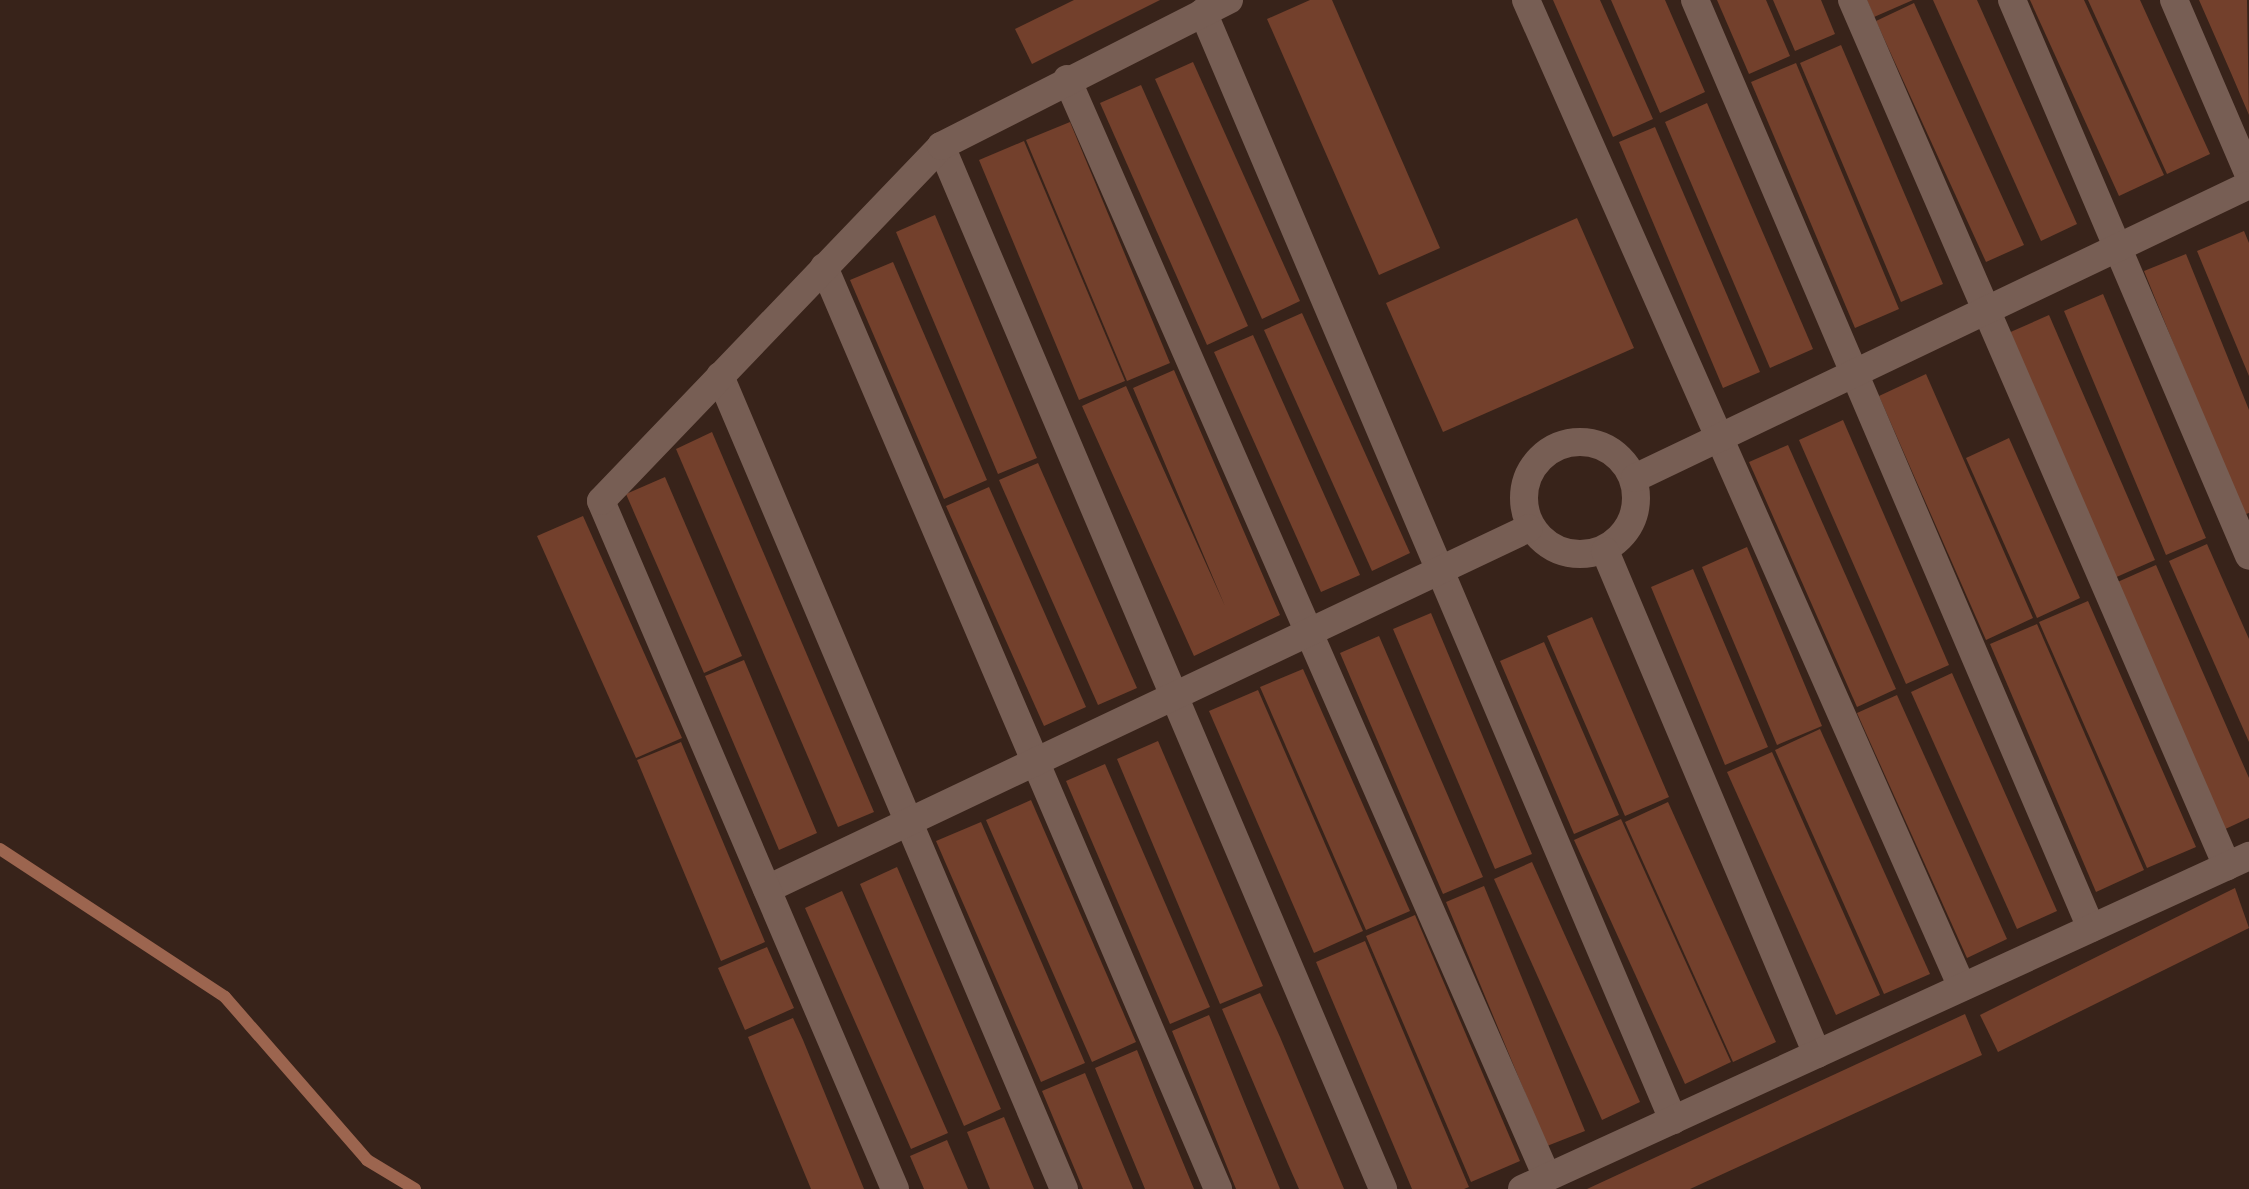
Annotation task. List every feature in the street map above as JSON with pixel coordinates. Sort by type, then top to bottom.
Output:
[{"type":"street","points":[[894,1189],[601,500],[940,146],[1229,0]]},
{"type":"street","points":[[1526,0],[1962,987]]},
{"type":"street","points":[[1695,0],[2091,928]]},
{"type":"street","points":[[1067,79],[1309,632],[1535,1183],[2238,861],[1986,310],[1852,0]]},
{"type":"street","points":[[2012,0],[2249,556]]},
{"type":"street","points":[[2174,0],[2249,175]]},
{"type":"street","points":[[1203,12],[1673,1120]]},
{"type":"street","points":[[940,146],[1383,1189]]},
{"type":"street","points":[[1635,478],[2249,185]]},
{"type":"street","points":[[824,268],[1218,1189]]},
{"type":"street","points":[[720,376],[1064,1189]]},
{"type":"street","points":[[1555,444],[1602,444],[1635,478],[1634,520],[1605,551],[1563,554],[1529,528],[1524,481],[1555,444]]},
{"type":"street","points":[[766,888],[1529,528]]},
{"type":"street","points":[[1605,551],[1818,1054]]},
{"type":"building","points":[[1074,0],[1160,0],[1032,64],[1015,29]]},
{"type":"building","points":[[1310,0],[1332,0],[1440,248],[1379,275],[1267,19]]},
{"type":"building","points":[[1553,0],[1600,0],[1653,119],[1613,137]]},
{"type":"building","points":[[1611,0],[1665,0],[1705,92],[1660,113]]},
{"type":"building","points":[[1717,0],[1766,0],[1790,56],[1749,74]]},
{"type":"building","points":[[1773,0],[1821,0],[1835,34],[1795,51]]},
{"type":"building","points":[[1867,0],[1913,0],[1874,17]]},
{"type":"building","points":[[1933,0],[1977,0],[2077,224],[2041,241]]},
{"type":"building","points":[[2030,0],[2084,0],[2164,175],[2119,196]]},
{"type":"building","points":[[2088,0],[2140,0],[2210,154],[2167,174]]},
{"type":"building","points":[[2199,0],[2247,0],[2249,115],[2231,73]]},
{"type":"building","points":[[1914,3],[2024,245],[1986,262],[1876,21]]},
{"type":"building","points":[[1841,45],[1943,284],[1901,302],[1800,63]]},
{"type":"building","points":[[1193,62],[1300,301],[1262,319],[1155,79]]},
{"type":"building","points":[[1796,63],[1899,309],[1855,328],[1751,82]]},
{"type":"building","points":[[1141,85],[1248,326],[1207,345],[1100,103]]},
{"type":"building","points":[[1707,103],[1813,349],[1770,368],[1665,122]]},
{"type":"building","points":[[1070,122],[1170,363],[1127,381],[1026,140]]},
{"type":"building","points":[[1655,127],[1760,372],[1723,388],[1619,142]]},
{"type":"building","points":[[1024,141],[1125,381],[1079,400],[979,160]]},
{"type":"building","points":[[935,215],[1037,458],[998,474],[896,232]]},
{"type":"building","points":[[1577,218],[1634,348],[1443,432],[1386,303]]},
{"type":"building","points":[[2244,231],[2249,243],[2249,376],[2197,251]]},
{"type":"building","points":[[2186,254],[2249,410],[2249,513],[2243,515],[2144,271]]},
{"type":"building","points":[[893,262],[987,480],[944,499],[850,280]]},
{"type":"building","points":[[2103,294],[2206,538],[2166,555],[2064,311]]},
{"type":"building","points":[[1302,313],[1410,553],[1372,571],[1264,330]]},
{"type":"building","points":[[2049,315],[2155,560],[2112,579],[2006,334]]},
{"type":"building","points":[[1253,335],[1360,575],[1321,592],[1214,352]]},
{"type":"building","points":[[1174,370],[1280,615],[1194,656],[1082,406],[1126,386],[1225,606],[1133,388]]},
{"type":"building","points":[[1926,374],[2033,618],[1986,640],[1879,396]]},
{"type":"building","points":[[1843,420],[1949,665],[1906,684],[1799,440]]},
{"type":"building","points":[[712,432],[874,812],[838,827],[676,449]]},
{"type":"building","points":[[2009,438],[2080,598],[2037,618],[1966,458]]},
{"type":"building","points":[[1788,445],[1896,689],[1857,707],[1749,462]]},
{"type":"building","points":[[1038,463],[1137,688],[1098,705],[999,480]]},
{"type":"building","points":[[665,477],[742,656],[704,673],[626,494]]},
{"type":"building","points":[[989,487],[1086,707],[1044,726],[946,506]]},
{"type":"building","points":[[583,516],[682,738],[636,758],[537,536]]},
{"type":"building","points":[[2207,544],[2249,639],[2249,742],[2169,561]]},
{"type":"building","points":[[1747,547],[1822,726],[1777,745],[1702,567]]},
{"type":"building","points":[[2156,565],[2249,778],[2249,818],[2221,831],[2113,584]]},
{"type":"building","points":[[1693,569],[1768,747],[1725,765],[1651,587]]},
{"type":"building","points":[[2088,601],[2196,847],[2147,868],[2039,622]]},
{"type":"building","points":[[1431,613],[1532,854],[1495,869],[1393,629]]},
{"type":"building","points":[[1592,617],[1669,797],[1625,816],[1547,636]]},
{"type":"building","points":[[2037,624],[2144,870],[2096,892],[1990,644]]},
{"type":"building","points":[[1379,636],[1483,877],[1443,894],[1340,653]]},
{"type":"building","points":[[1544,642],[1619,815],[1574,834],[1500,661]]},
{"type":"building","points":[[744,660],[817,833],[779,850],[705,676]]},
{"type":"building","points":[[1303,669],[1410,911],[1366,930],[1260,687]]},
{"type":"building","points":[[1952,673],[2057,911],[2017,929],[1911,692]]},
{"type":"building","points":[[1258,690],[1363,931],[1314,953],[1209,711]]},
{"type":"building","points":[[1897,695],[2007,939],[1967,958],[1857,713]]},
{"type":"building","points":[[1820,729],[1930,974],[1884,994],[1775,750]]},
{"type":"building","points":[[1158,741],[1263,986],[1220,1004],[1117,759]]},
{"type":"building","points":[[681,742],[765,942],[721,961],[637,760]]},
{"type":"building","points":[[1772,752],[1880,995],[1836,1015],[1727,772]]},
{"type":"building","points":[[1105,764],[1210,1007],[1170,1024],[1066,781]]},
{"type":"building","points":[[1031,800],[1136,1042],[1092,1062],[986,820]]},
{"type":"building","points":[[1668,802],[1776,1042],[1733,1062],[1625,822]]},
{"type":"building","points":[[1621,819],[1731,1062],[1685,1084],[1574,840]]},
{"type":"building","points":[[981,822],[1085,1063],[1041,1082],[936,841]]},
{"type":"building","points":[[1532,862],[1640,1102],[1602,1120],[1494,879]]},
{"type":"building","points":[[897,867],[1001,1109],[964,1126],[860,884]]},
{"type":"building","points":[[1484,886],[1585,1131],[1547,1146],[1446,902]]},
{"type":"building","points":[[2235,888],[2249,928],[1998,1052],[1980,1015]]},
{"type":"building","points":[[842,891],[948,1133],[911,1149],[805,908]]},
{"type":"building","points":[[1415,915],[1520,1161],[1471,1182],[1366,936]]},
{"type":"building","points":[[1365,941],[1469,1187],[1412,1189],[1316,962]]},
{"type":"building","points":[[767,947],[794,1008],[745,1030],[718,968]]},
{"type":"building","points":[[1260,993],[1344,1189],[1299,1189],[1288,1164],[1222,1009]]},
{"type":"building","points":[[1965,1014],[1982,1055],[1690,1189],[1587,1189]]},
{"type":"building","points":[[1209,1015],[1280,1189],[1236,1189],[1172,1031]]},
{"type":"building","points":[[793,1018],[864,1189],[811,1189],[766,1081],[748,1037]]},
{"type":"building","points":[[1137,1050],[1194,1189],[1145,1189],[1104,1090],[1095,1068]]},
{"type":"building","points":[[1085,1073],[1133,1189],[1083,1189],[1042,1091]]},
{"type":"building","points":[[1004,1117],[1034,1189],[990,1189],[967,1132]]},
{"type":"building","points":[[947,1140],[968,1189],[924,1189],[910,1156]]},
{"type":"waterway","points":[[0,849],[225,997],[367,1160],[415,1189]]}]
